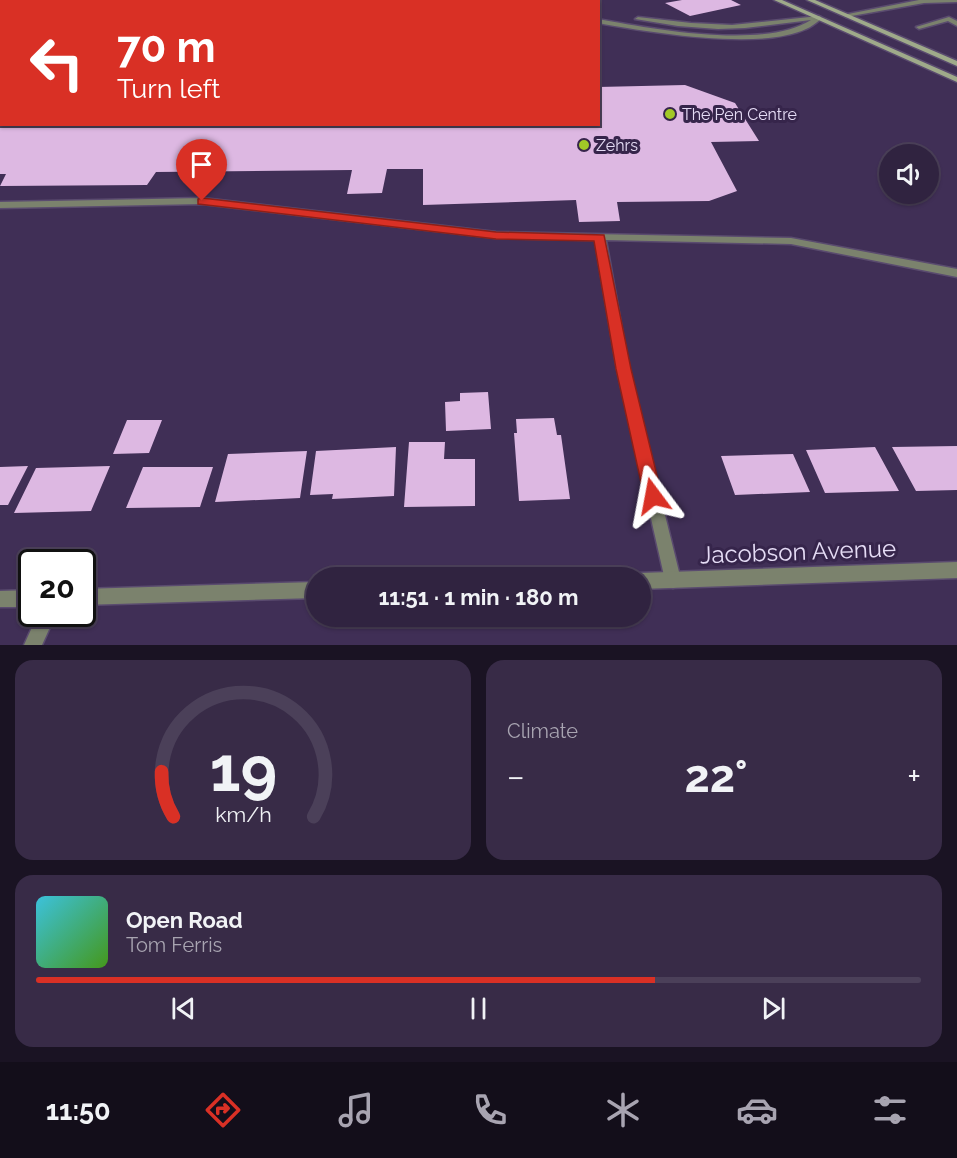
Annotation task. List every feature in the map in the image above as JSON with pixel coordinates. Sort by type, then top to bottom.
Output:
[{"type":"main road","points":[[777,0],[957,80]]},
{"type":"main road","points":[[810,0],[957,64]]},
{"type":"main road","points":[[819,18],[846,15]]},
{"type":"street","points":[[846,15],[924,1],[957,0]]},
{"type":"street","points":[[600,15],[725,27],[765,24],[794,18],[819,18]]},
{"type":"street","points":[[600,21],[736,37],[782,33],[812,26],[819,18]]},
{"type":"street","points":[[919,27],[949,19],[957,24]]},
{"type":"street","points":[[0,205],[202,201],[496,236],[791,241],[957,273]]},
{"type":"street","points":[[600,237],[623,369],[673,580]]},
{"type":"street","name":"Jacobson Avenue","points":[[651,581],[957,570]]},
{"type":"street","points":[[96,597],[306,590]]},
{"type":"street","points":[[0,599],[18,598]]},
{"type":"street","points":[[33,645],[41,627]]},
{"type":"building","points":[[682,0],[731,0],[741,5],[690,16],[665,3]]},
{"type":"building","name":"The Pen Centre","points":[[685,85],[735,103],[759,141],[711,142],[737,191],[709,201],[617,202],[620,221],[579,222],[576,200],[423,205],[423,169],[387,169],[382,193],[347,194],[352,170],[156,172],[147,185],[0,186],[6,174],[0,174],[0,126],[600,126],[600,87]]},
{"type":"building","points":[[488,392],[491,429],[446,431],[445,402],[460,401],[460,393]]},
{"type":"building","points":[[554,418],[557,435],[561,435],[570,499],[519,501],[514,433],[517,433],[516,419]]},
{"type":"building","points":[[127,420],[162,420],[149,453],[113,454]]},
{"type":"building","points":[[409,442],[445,442],[444,459],[475,459],[475,506],[404,507]]},
{"type":"building","points":[[957,446],[957,490],[916,491],[892,447]]},
{"type":"building","points":[[396,447],[394,496],[332,499],[333,494],[310,495],[316,451]]},
{"type":"building","points":[[875,447],[899,491],[825,493],[806,450]]},
{"type":"building","points":[[307,451],[300,498],[215,502],[228,454]]},
{"type":"building","points":[[793,454],[810,492],[735,495],[721,456]]},
{"type":"building","points":[[28,466],[8,505],[0,505],[0,467]]},
{"type":"building","points":[[110,466],[91,511],[14,513],[36,468]]},
{"type":"building","points":[[143,467],[213,467],[200,507],[126,508]]},
{"type":"place","name":"The Pen Centre","points":[[670,114]]},
{"type":"place","name":"Zehrs","points":[[584,145]]},
{"type":"route","points":[[202,201],[496,236],[600,237],[623,369],[653,496]]}]
